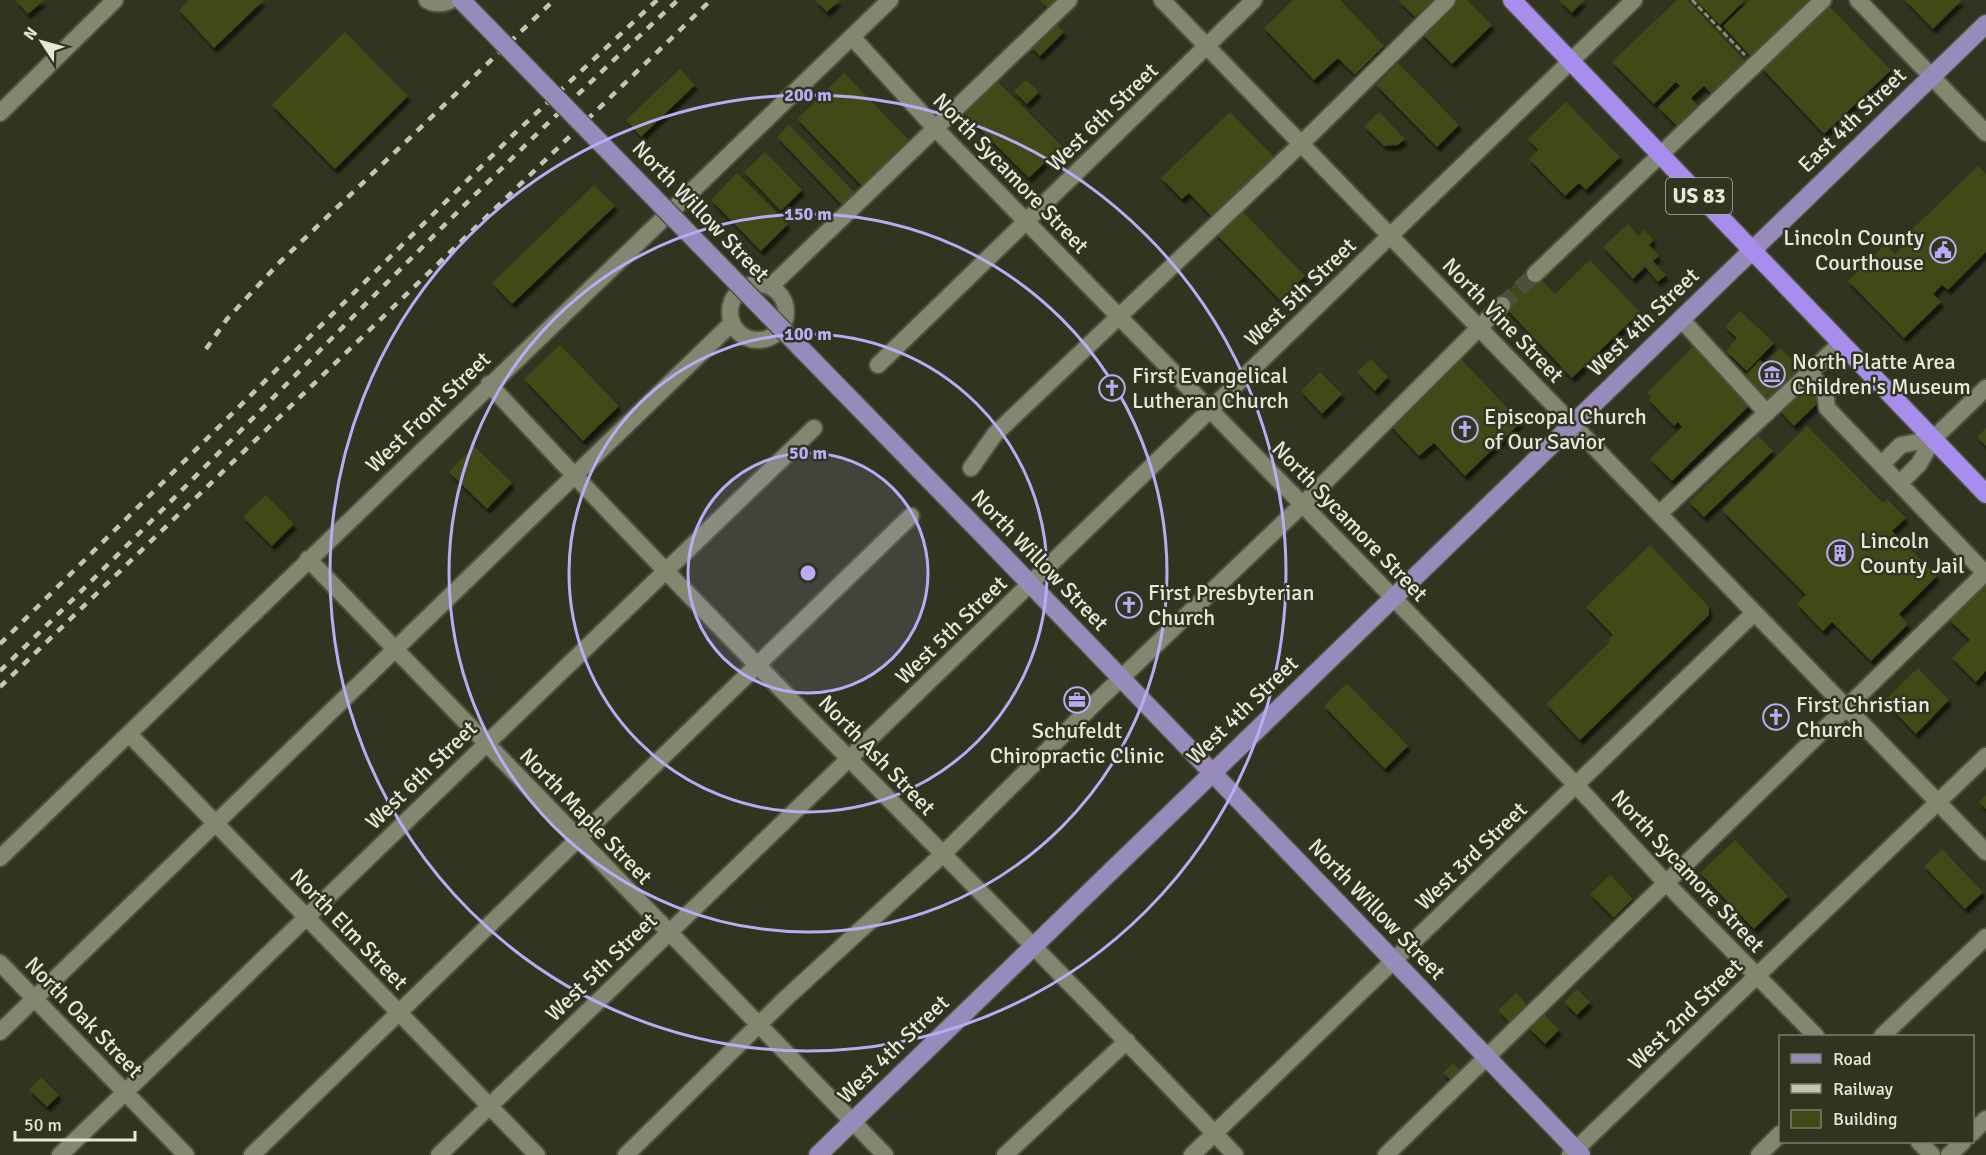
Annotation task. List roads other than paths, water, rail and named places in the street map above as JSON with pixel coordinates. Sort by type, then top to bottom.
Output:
[{"type":"highway","name":"US 83","points":[[1512,0],[1986,494]]},
{"type":"main road","name":"North Willow Street","points":[[461,0],[985,537],[1487,1057],[1576,1153]]},
{"type":"main road","name":"East 4th Street","points":[[1751,250],[1986,24]]},
{"type":"main road","name":"West 4th Street","points":[[818,1155],[1751,250]]},
{"type":"street","points":[[0,113],[115,0]]},
{"type":"street","points":[[427,0],[444,4],[452,0]]},
{"type":"street","name":"West Front Street","points":[[0,858],[489,384],[890,0]]},
{"type":"street","points":[[771,286],[1069,0]]},
{"type":"street","name":"North Vine Street","points":[[1162,0],[1986,852]]},
{"type":"street","name":"West 6th Street","points":[[878,365],[1254,0]]},
{"type":"street","points":[[971,468],[995,434],[1301,144],[1447,0]]},
{"type":"street","name":"West 5th Street","points":[[439,1155],[1634,0]]},
{"type":"street","points":[[1535,274],[1661,157],[1823,0]]},
{"type":"street","points":[[1857,0],[1986,133]]},
{"type":"street","name":"North Sycamore Street","points":[[852,37],[935,128],[1576,785],[1665,882],[1815,1035]]},
{"type":"street","name":"North Willow Street","points":[[666,216],[739,291]]},
{"type":"street","points":[[754,285],[771,286],[783,298],[786,309],[781,328],[765,339],[756,340],[739,333],[732,323],[730,314],[732,300],[739,291],[754,285]]},
{"type":"street","points":[[626,1155],[843,944],[942,855],[1121,678],[1303,504],[1502,305]]},
{"type":"street","points":[[1681,319],[1767,413]]},
{"type":"street","points":[[0,1032],[732,323]]},
{"type":"street","points":[[1659,514],[1841,343]]},
{"type":"street","points":[[1386,1155],[1985,573],[1827,408],[1825,390],[1809,373]]},
{"type":"street","name":"North Ash Street","points":[[489,384],[574,476],[849,760],[1127,1041],[1234,1155]]},
{"type":"street","points":[[1900,483],[1919,464],[1933,439],[1986,388]]},
{"type":"street","name":"West 6th Street","points":[[60,1155],[814,428]]},
{"type":"street","points":[[1882,464],[1901,445],[1933,439]]},
{"type":"street","points":[[252,1155],[911,516]]},
{"type":"street","name":"North Maple Street","points":[[308,559],[394,651],[885,1155]]},
{"type":"street","name":"West 3rd Street","points":[[1192,1155],[1754,613]]},
{"type":"street","name":"North Elm Street","points":[[129,734],[537,1155]]},
{"type":"street","name":"West 2nd Street","points":[[1576,1153],[1986,756]]},
{"type":"street","points":[[1883,1035],[1986,937]]},
{"type":"street","name":"North Oak Street","points":[[0,963],[186,1155]]},
{"type":"street","points":[[1005,1155],[1127,1041]]},
{"type":"street","points":[[1974,1130],[1986,1119]]},
{"type":"street","points":[[1759,1155],[1779,1135]]},
{"type":"street","points":[[1920,1143],[1932,1155]]},
{"type":"street","points":[[1949,1155],[1962,1143]]},
{"type":"tunnel","points":[[1502,305],[1535,274]]},
{"type":"railway","points":[[206,349],[227,319],[280,262],[554,0]]},
{"type":"railway","points":[[0,644],[514,134],[657,0]]},
{"type":"railway","points":[[0,671],[505,165],[678,0]]},
{"type":"railway","points":[[0,687],[711,0]]},
{"type":"place","name":"Lincoln County Courthouse","points":[[1943,250]]},
{"type":"place","name":"North Platte Area Children's Museum","points":[[1772,374]]},
{"type":"place","name":"First Evangelical Lutheran Church","points":[[1112,388]]},
{"type":"place","name":"Episcopal Church of Our Savior","points":[[1465,429]]},
{"type":"place","name":"Lincoln County Jail","points":[[1840,553]]},
{"type":"place","name":"First Presbyterian Church","points":[[1129,605]]},
{"type":"place","name":"Schufeldt Chiropractic Clinic","points":[[1077,700]]},
{"type":"place","name":"First Christian Church","points":[[1776,717]]}]
